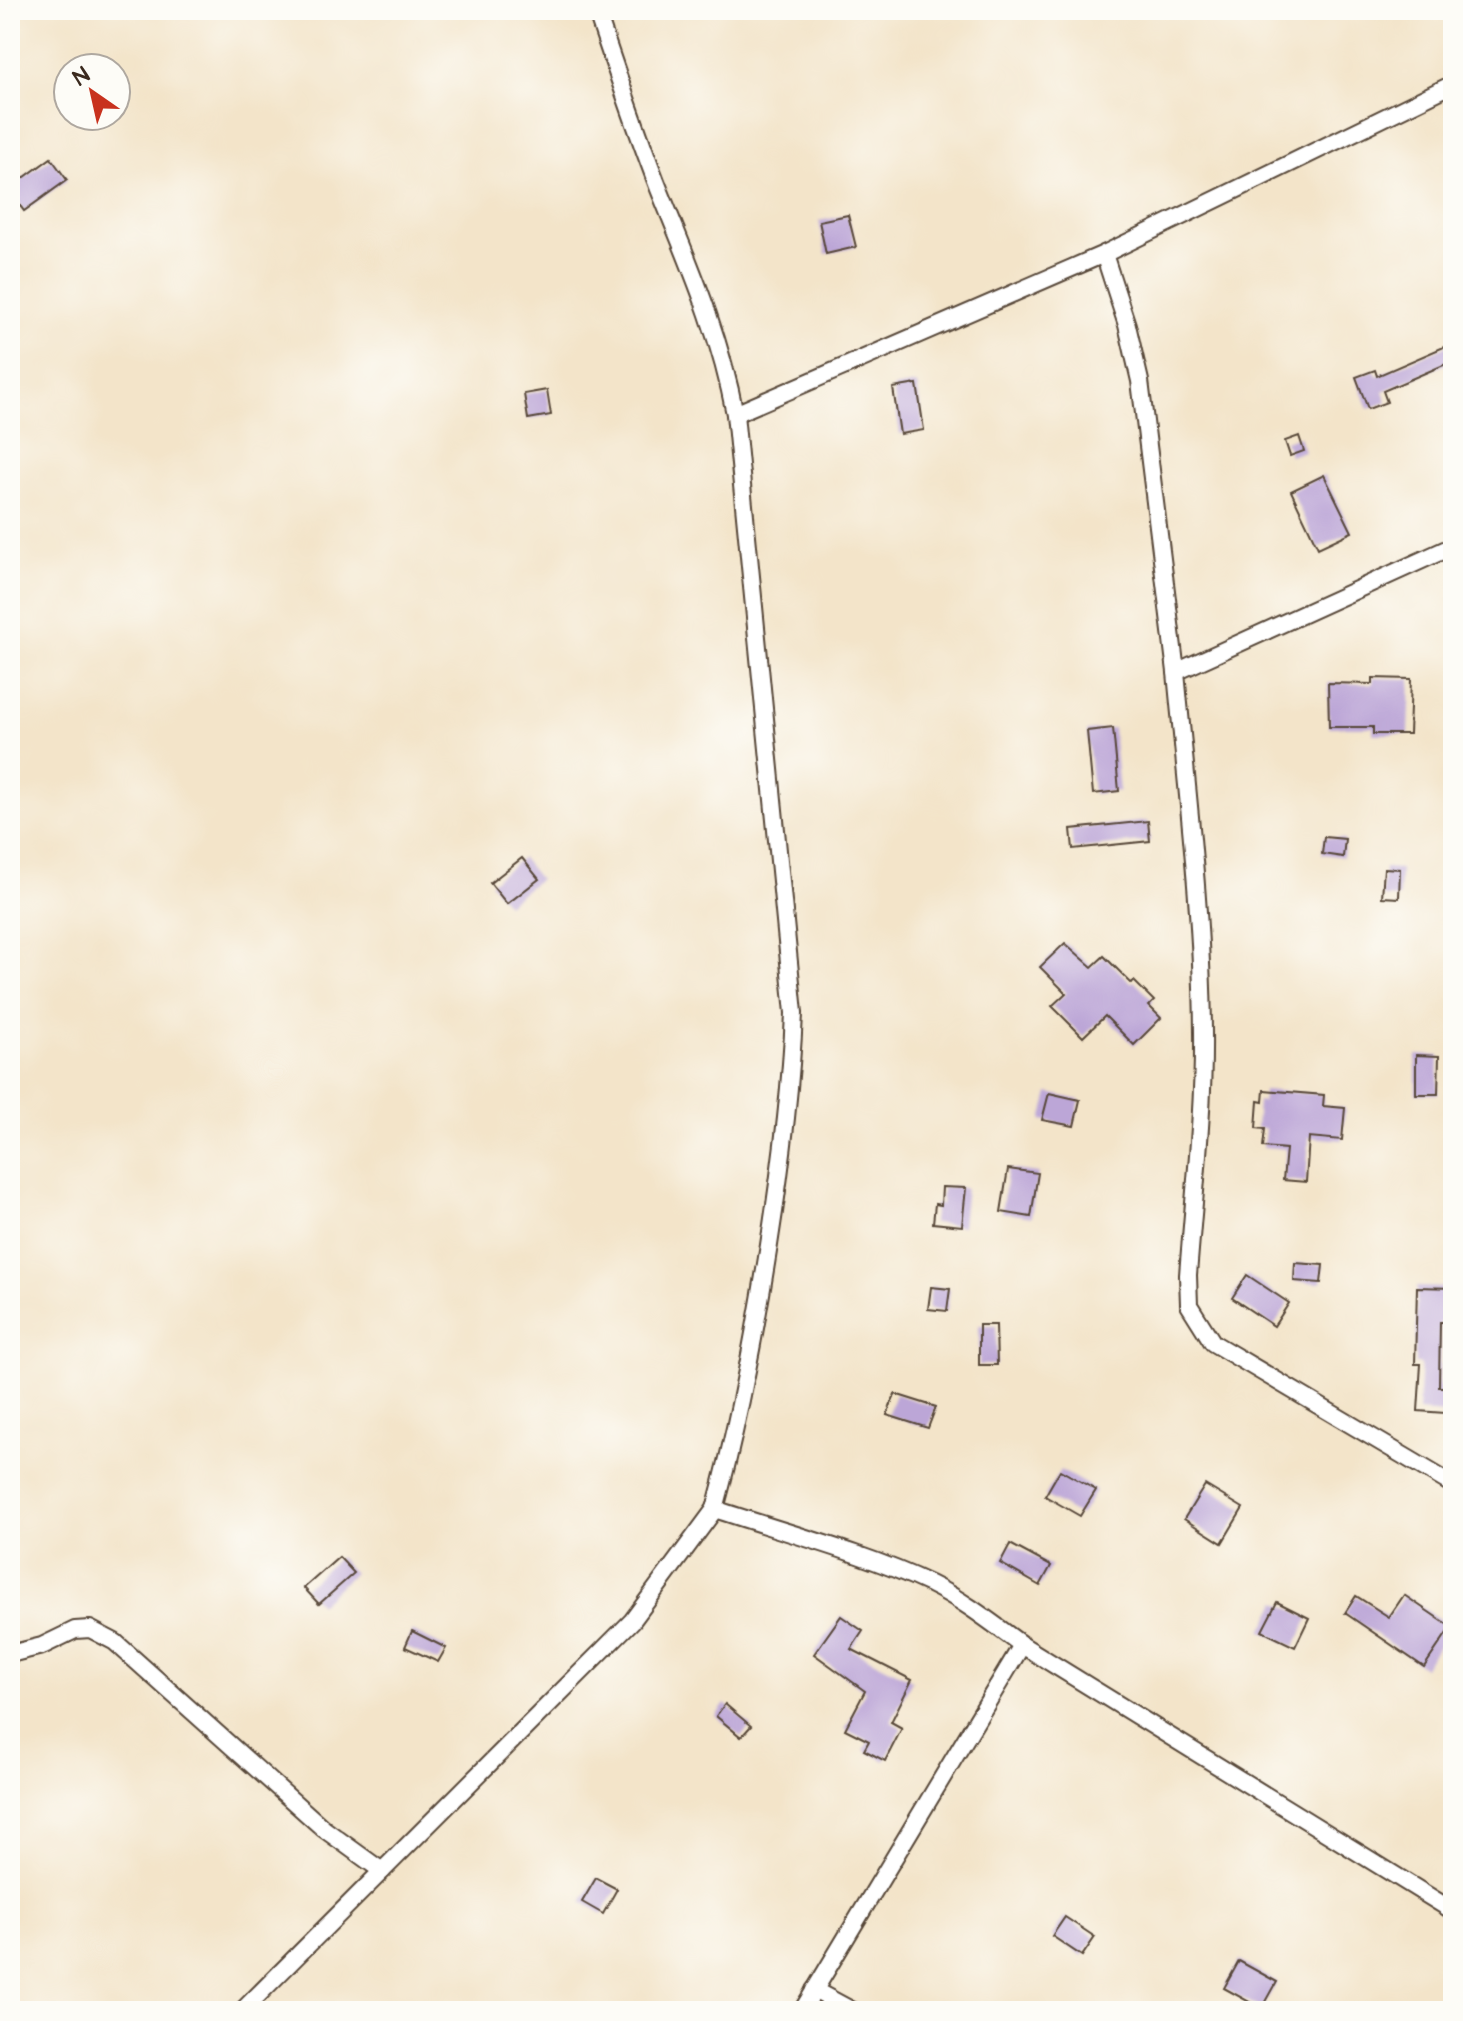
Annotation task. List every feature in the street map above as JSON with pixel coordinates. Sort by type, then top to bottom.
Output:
[{"type":"street","points":[[242,2011],[632,1621],[715,1509],[745,1388],[782,1166],[792,1083],[794,1013],[735,414],[711,320],[639,135],[596,10]]},
{"type":"street","points":[[735,414],[1104,254],[1453,84]]},
{"type":"street","points":[[1104,254],[1127,325],[1140,381],[1176,672],[1199,920],[1202,1095],[1188,1275],[1189,1305],[1213,1343],[1453,1485]]},
{"type":"street","points":[[1176,672],[1453,546]]},
{"type":"street","points":[[715,1509],[930,1584],[976,1611],[1022,1645],[1453,1911]]},
{"type":"street","points":[[10,1654],[42,1646],[75,1630],[90,1629],[115,1642],[324,1829],[382,1871]]},
{"type":"street","points":[[802,2011],[1022,1645]]},
{"type":"street","points":[[814,1990],[853,2011]]},
{"type":"building","points":[[51,158],[67,180],[24,211],[10,188]]},
{"type":"building","points":[[848,215],[856,247],[826,254],[819,221]]},
{"type":"building","points":[[1453,343],[1453,361],[1383,391],[1387,402],[1368,409],[1356,377],[1375,370],[1377,376]]},
{"type":"building","points":[[917,384],[924,430],[900,434],[893,388]]},
{"type":"building","points":[[547,390],[551,415],[528,419],[524,394]]},
{"type":"building","points":[[1299,436],[1304,451],[1290,456],[1285,441]]},
{"type":"building","points":[[1324,475],[1352,532],[1318,548],[1291,491]]},
{"type":"building","points":[[1373,678],[1411,679],[1409,734],[1373,734],[1373,727],[1329,727],[1328,683],[1373,684]]},
{"type":"building","points":[[1113,728],[1119,791],[1093,794],[1087,731]]},
{"type":"building","points":[[1148,821],[1150,841],[1073,849],[1071,829]]},
{"type":"building","points":[[1324,837],[1345,839],[1343,857],[1322,854]]},
{"type":"building","points":[[522,858],[539,879],[507,904],[490,883]]},
{"type":"building","points":[[1384,868],[1400,869],[1399,898],[1382,897]]},
{"type":"building","points":[[1065,943],[1092,967],[1104,956],[1154,1001],[1149,1006],[1161,1018],[1134,1045],[1105,1016],[1083,1037],[1052,1006],[1066,993],[1040,967]]},
{"type":"building","points":[[1416,1055],[1439,1056],[1438,1094],[1416,1094]]},
{"type":"building","points":[[1264,1090],[1324,1095],[1323,1106],[1345,1108],[1342,1140],[1309,1137],[1306,1182],[1283,1180],[1286,1149],[1263,1147],[1265,1129],[1256,1128],[1258,1101],[1263,1102]]},
{"type":"building","points":[[1049,1093],[1080,1100],[1074,1126],[1042,1120]]},
{"type":"building","points":[[1008,1169],[1038,1173],[1031,1217],[1001,1212]]},
{"type":"building","points":[[942,1187],[966,1188],[962,1226],[933,1223],[935,1204],[941,1205]]},
{"type":"building","points":[[1295,1263],[1323,1265],[1321,1283],[1294,1281]]},
{"type":"building","points":[[1247,1275],[1289,1303],[1274,1326],[1232,1298]]},
{"type":"building","points":[[931,1287],[950,1289],[947,1311],[928,1309]]},
{"type":"building","points":[[1417,1287],[1453,1288],[1453,1322],[1440,1322],[1439,1387],[1447,1387],[1445,1413],[1418,1411],[1421,1364],[1415,1364]]},
{"type":"building","points":[[979,1325],[996,1325],[997,1365],[979,1365]]},
{"type":"building","points":[[895,1394],[936,1407],[928,1428],[887,1415]]},
{"type":"building","points":[[1060,1470],[1096,1490],[1080,1516],[1045,1496]]},
{"type":"building","points":[[1205,1485],[1243,1508],[1222,1543],[1184,1519]]},
{"type":"building","points":[[1010,1544],[1051,1566],[1040,1586],[1000,1563]]},
{"type":"building","points":[[339,1557],[354,1573],[319,1604],[304,1588]]},
{"type":"building","points":[[1404,1595],[1451,1627],[1424,1667],[1345,1613],[1356,1596],[1389,1617]]},
{"type":"building","points":[[1277,1602],[1309,1618],[1295,1647],[1262,1631]]},
{"type":"building","points":[[841,1616],[863,1631],[851,1649],[912,1680],[891,1722],[902,1728],[885,1761],[864,1750],[869,1741],[845,1729],[865,1691],[814,1654]]},
{"type":"building","points":[[412,1631],[446,1648],[438,1662],[405,1647]]},
{"type":"building","points":[[725,1704],[751,1726],[741,1737],[716,1716]]},
{"type":"building","points":[[596,1878],[617,1889],[603,1914],[582,1902]]},
{"type":"building","points":[[1065,1917],[1095,1937],[1082,1956],[1052,1936]]},
{"type":"building","points":[[1239,1961],[1277,1982],[1262,2009],[1224,1988]]}]
